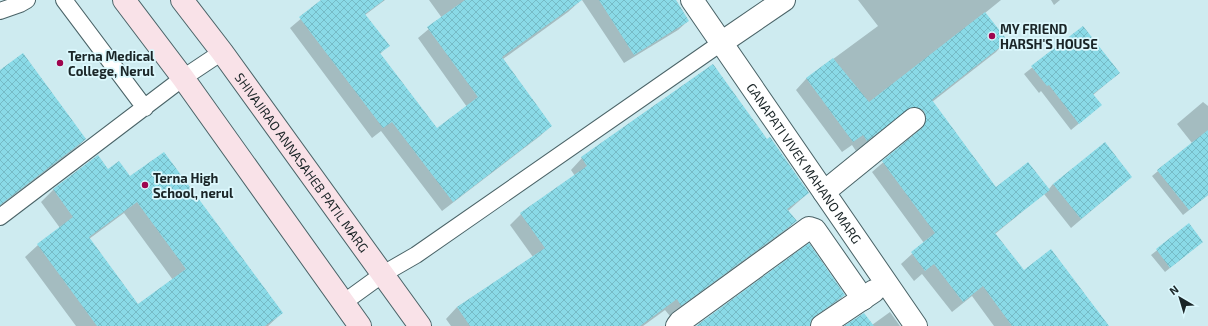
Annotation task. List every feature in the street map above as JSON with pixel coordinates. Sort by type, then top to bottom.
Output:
[{"type":"main road","points":[[124,0],[183,78],[360,326]]},
{"type":"main road","name":"SHIVAJIRAO ANNASAHEB PATIL MARG","points":[[182,0],[222,52],[420,326]]},
{"type":"street","name":"GANAPATI VIVEK MAHANO MARG","points":[[692,0],[916,326]]},
{"type":"street","points":[[722,43],[784,0]]},
{"type":"street","points":[[824,192],[914,119]]},
{"type":"street","points":[[677,326],[680,322],[809,228],[815,230],[863,299]]},
{"type":"street","points":[[822,326],[887,283]]},
{"type":"lane","points":[[0,11],[27,0]]},
{"type":"lane","points":[[64,0],[145,108]]},
{"type":"lane","points":[[343,303],[383,274],[416,255],[722,43]]},
{"type":"lane","points":[[0,217],[183,78],[222,52]]},
{"type":"building","points":[[321,0],[384,0],[365,14],[390,46],[380,53],[437,128],[478,97],[427,27],[465,0],[582,0],[502,57],[552,126],[453,202],[392,122],[383,128],[299,17]]},
{"type":"building","points":[[599,0],[676,0],[689,21],[634,55]]},
{"type":"building","points":[[985,12],[1008,41],[932,100],[996,187],[1028,162],[1050,190],[995,233],[1024,270],[1051,249],[1109,326],[1012,326],[983,286],[963,302],[934,264],[925,271],[911,252],[935,233],[882,161],[922,128],[925,124],[926,117],[924,111],[919,108],[912,107],[867,141],[863,135],[853,142],[806,78],[833,58],[869,102]]},
{"type":"building","points":[[1083,26],[1120,73],[1093,94],[1102,105],[1079,124],[1049,85],[1047,86],[1031,66]]},
{"type":"building","points":[[23,53],[86,139],[0,205],[0,70]]},
{"type":"building","points":[[713,64],[767,139],[770,137],[809,193],[787,209],[797,221],[681,306],[677,299],[640,326],[470,326],[457,307],[545,248],[520,213],[587,166],[581,157]]},
{"type":"building","points":[[1208,130],[1208,195],[1189,210],[1157,170]]},
{"type":"building","points":[[1105,142],[1132,177],[1081,219],[1053,184]]},
{"type":"building","points":[[164,152],[283,313],[265,326],[97,326],[37,244],[73,217],[53,189],[98,155],[108,169],[119,161],[130,176]],"holes":[[[137,202],[186,269],[138,304],[89,237]]]},
{"type":"building","points":[[1189,223],[1203,242],[1170,268],[1156,249]]},
{"type":"building","points":[[809,243],[845,295],[815,316],[811,320],[810,326],[696,326]]},
{"type":"building","points":[[864,313],[874,326],[844,326]]},
{"type":"place","name":"MY FRIEND HARSH'S HOUSE","points":[[992,36]]},
{"type":"place","name":"Terna Medical College, Nerul","points":[[60,63]]},
{"type":"place","name":"Terna High School, nerul","points":[[145,185]]}]
